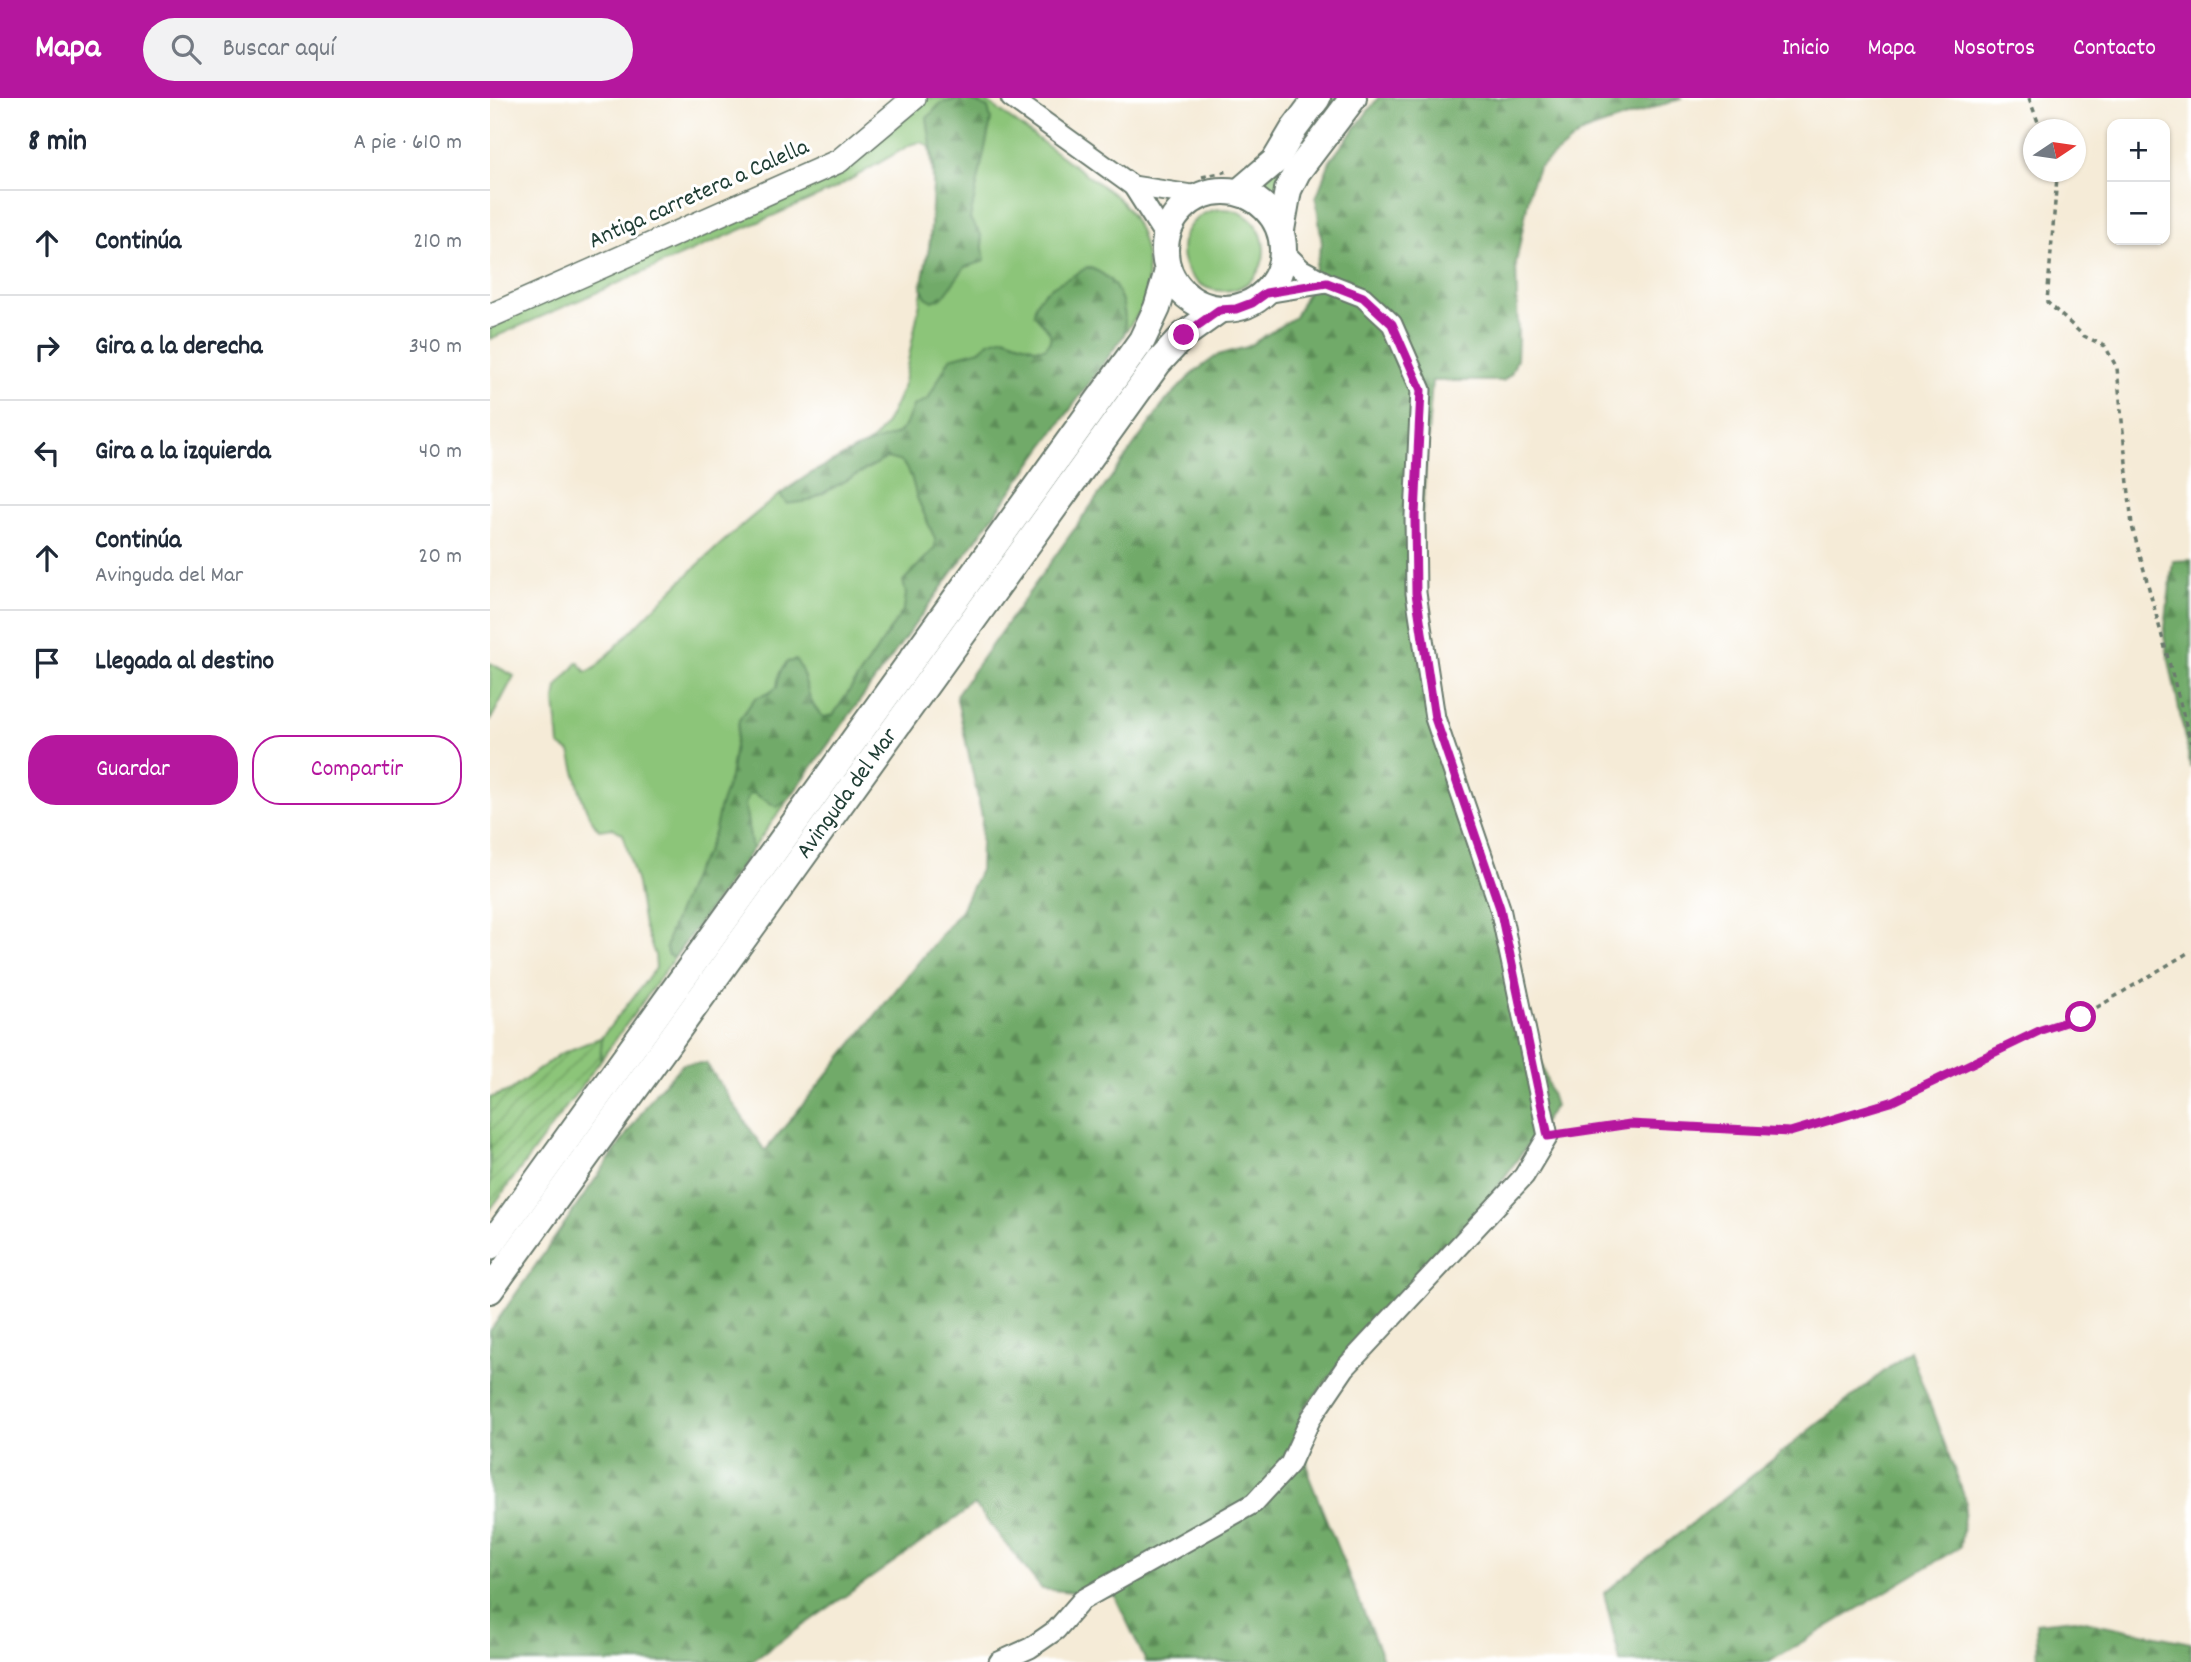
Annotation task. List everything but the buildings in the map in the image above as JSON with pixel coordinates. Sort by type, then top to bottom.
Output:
[{"type":"main road","points":[[1239,192],[1275,161],[1317,98]]},
{"type":"main road","points":[[1282,241],[1271,213],[1257,200],[1239,192],[1218,190],[1198,196],[1183,207],[1172,221],[1166,238],[1168,271],[1188,298],[1219,310],[1236,309],[1252,303],[1266,293],[1282,267],[1288,190],[1297,172],[1353,98]]},
{"type":"main road","name":"Avinguda del Mar","points":[[490,1246],[1142,340],[1157,308],[1168,271]]},
{"type":"main road","name":"Avinguda del Mar","points":[[490,1290],[1158,363],[1184,335],[1219,310]]},
{"type":"street","name":"Antiga carretera a Calella","points":[[490,316],[839,161],[914,98]]},
{"type":"street","points":[[1011,98],[1133,186],[1166,238]]},
{"type":"street","points":[[1133,186],[1198,196]]},
{"type":"street","points":[[999,1662],[1030,1648],[1056,1630],[1082,1600],[1254,1503],[1290,1464],[1311,1418],[1345,1368],[1524,1176],[1548,1136],[1500,908],[1435,718],[1416,593],[1415,516],[1421,390],[1392,324],[1363,297],[1301,269],[1282,241]]},
{"type":"street","points":[[1266,293],[1327,283]]},
{"type":"path","points":[[2029,98],[2037,119]]},
{"type":"path","points":[[2057,182],[2047,302],[2084,336],[2105,346],[2117,368],[2132,526],[2191,743]]},
{"type":"path","points":[[1548,1136],[1630,1124],[1790,1132],[1891,1102],[2041,1030],[2081,1017],[2191,951]]},
{"type":"green space","points":[[921,98],[982,98],[1117,197],[1134,221],[1145,249],[1148,278],[1143,307],[600,1061],[602,1037],[656,968],[655,955],[644,926],[637,884],[623,834],[613,828],[599,830],[580,792],[570,752],[559,745],[555,700],[557,687],[578,662],[586,672],[594,669],[687,576],[760,510],[800,480],[867,444],[881,431],[903,387],[921,298],[933,206],[930,147],[922,142],[912,144],[832,190],[490,339],[490,322],[820,180]]},
{"type":"green space","points":[[967,98],[988,108],[991,120],[970,219],[981,235],[985,261],[965,267],[943,297],[933,301],[926,297],[921,287],[930,243],[934,167],[927,118],[941,103]]},
{"type":"green space","points":[[1326,98],[1340,98],[1284,175],[1272,198],[1254,186]]},
{"type":"green space","points":[[1378,98],[1682,98],[1583,132],[1538,168],[1531,185],[1516,263],[1518,338],[1517,359],[1511,374],[1503,381],[1432,381],[1420,538],[1437,705],[1513,974],[1555,1106],[1477,1216],[1366,1333],[1301,1412],[1309,1477],[1384,1662],[1146,1662],[1115,1596],[1042,1589],[975,1505],[751,1662],[490,1662],[490,1331],[656,1092],[683,1064],[706,1063],[765,1151],[961,910],[980,870],[982,817],[956,695],[1165,402],[1193,373],[1218,355],[1247,347],[1295,317],[1308,291],[1322,244],[1316,198],[1330,161]]},
{"type":"green space","points":[[1223,209],[1239,212],[1252,221],[1261,234],[1264,250],[1261,266],[1252,279],[1239,288],[1223,291],[1207,288],[1194,279],[1185,266],[1182,250],[1185,234],[1194,221],[1207,212]]},
{"type":"green space","points":[[1087,267],[1107,277],[1119,294],[1124,313],[1124,335],[788,800],[777,807],[753,793],[748,796],[745,805],[752,850],[674,958],[668,955],[666,948],[669,934],[694,872],[706,853],[715,830],[730,777],[739,720],[755,698],[777,687],[779,674],[787,662],[796,660],[813,705],[824,717],[833,715],[904,609],[906,594],[903,581],[935,548],[935,539],[917,498],[911,476],[902,462],[887,458],[809,501],[787,504],[780,495],[808,475],[858,448],[897,434],[905,426],[913,406],[928,399],[950,358],[980,350],[989,342],[1004,337],[1035,348],[1045,348],[1050,334],[1034,314],[1040,297]]},
{"type":"green space","points":[[2191,560],[2191,768],[2164,636],[2173,561]]},
{"type":"green space","points":[[490,663],[514,676],[490,721]]},
{"type":"green space","points":[[602,1037],[600,1061],[490,1210],[490,1098],[511,1090],[560,1054]]},
{"type":"green space","points":[[1910,1351],[1966,1501],[1960,1547],[1769,1662],[1620,1662],[1604,1593]]},
{"type":"green space","points":[[2075,1619],[2191,1643],[2191,1662],[2038,1662],[2036,1623]]},
{"type":"route","points":[[1184,335],[1219,310],[1236,309],[1252,303],[1266,293],[1327,283],[1363,297],[1392,324],[1421,390],[1415,516],[1416,593],[1435,718],[1500,908],[1548,1136],[1630,1124],[1790,1132],[1891,1102],[2041,1030],[2081,1017]]}]
